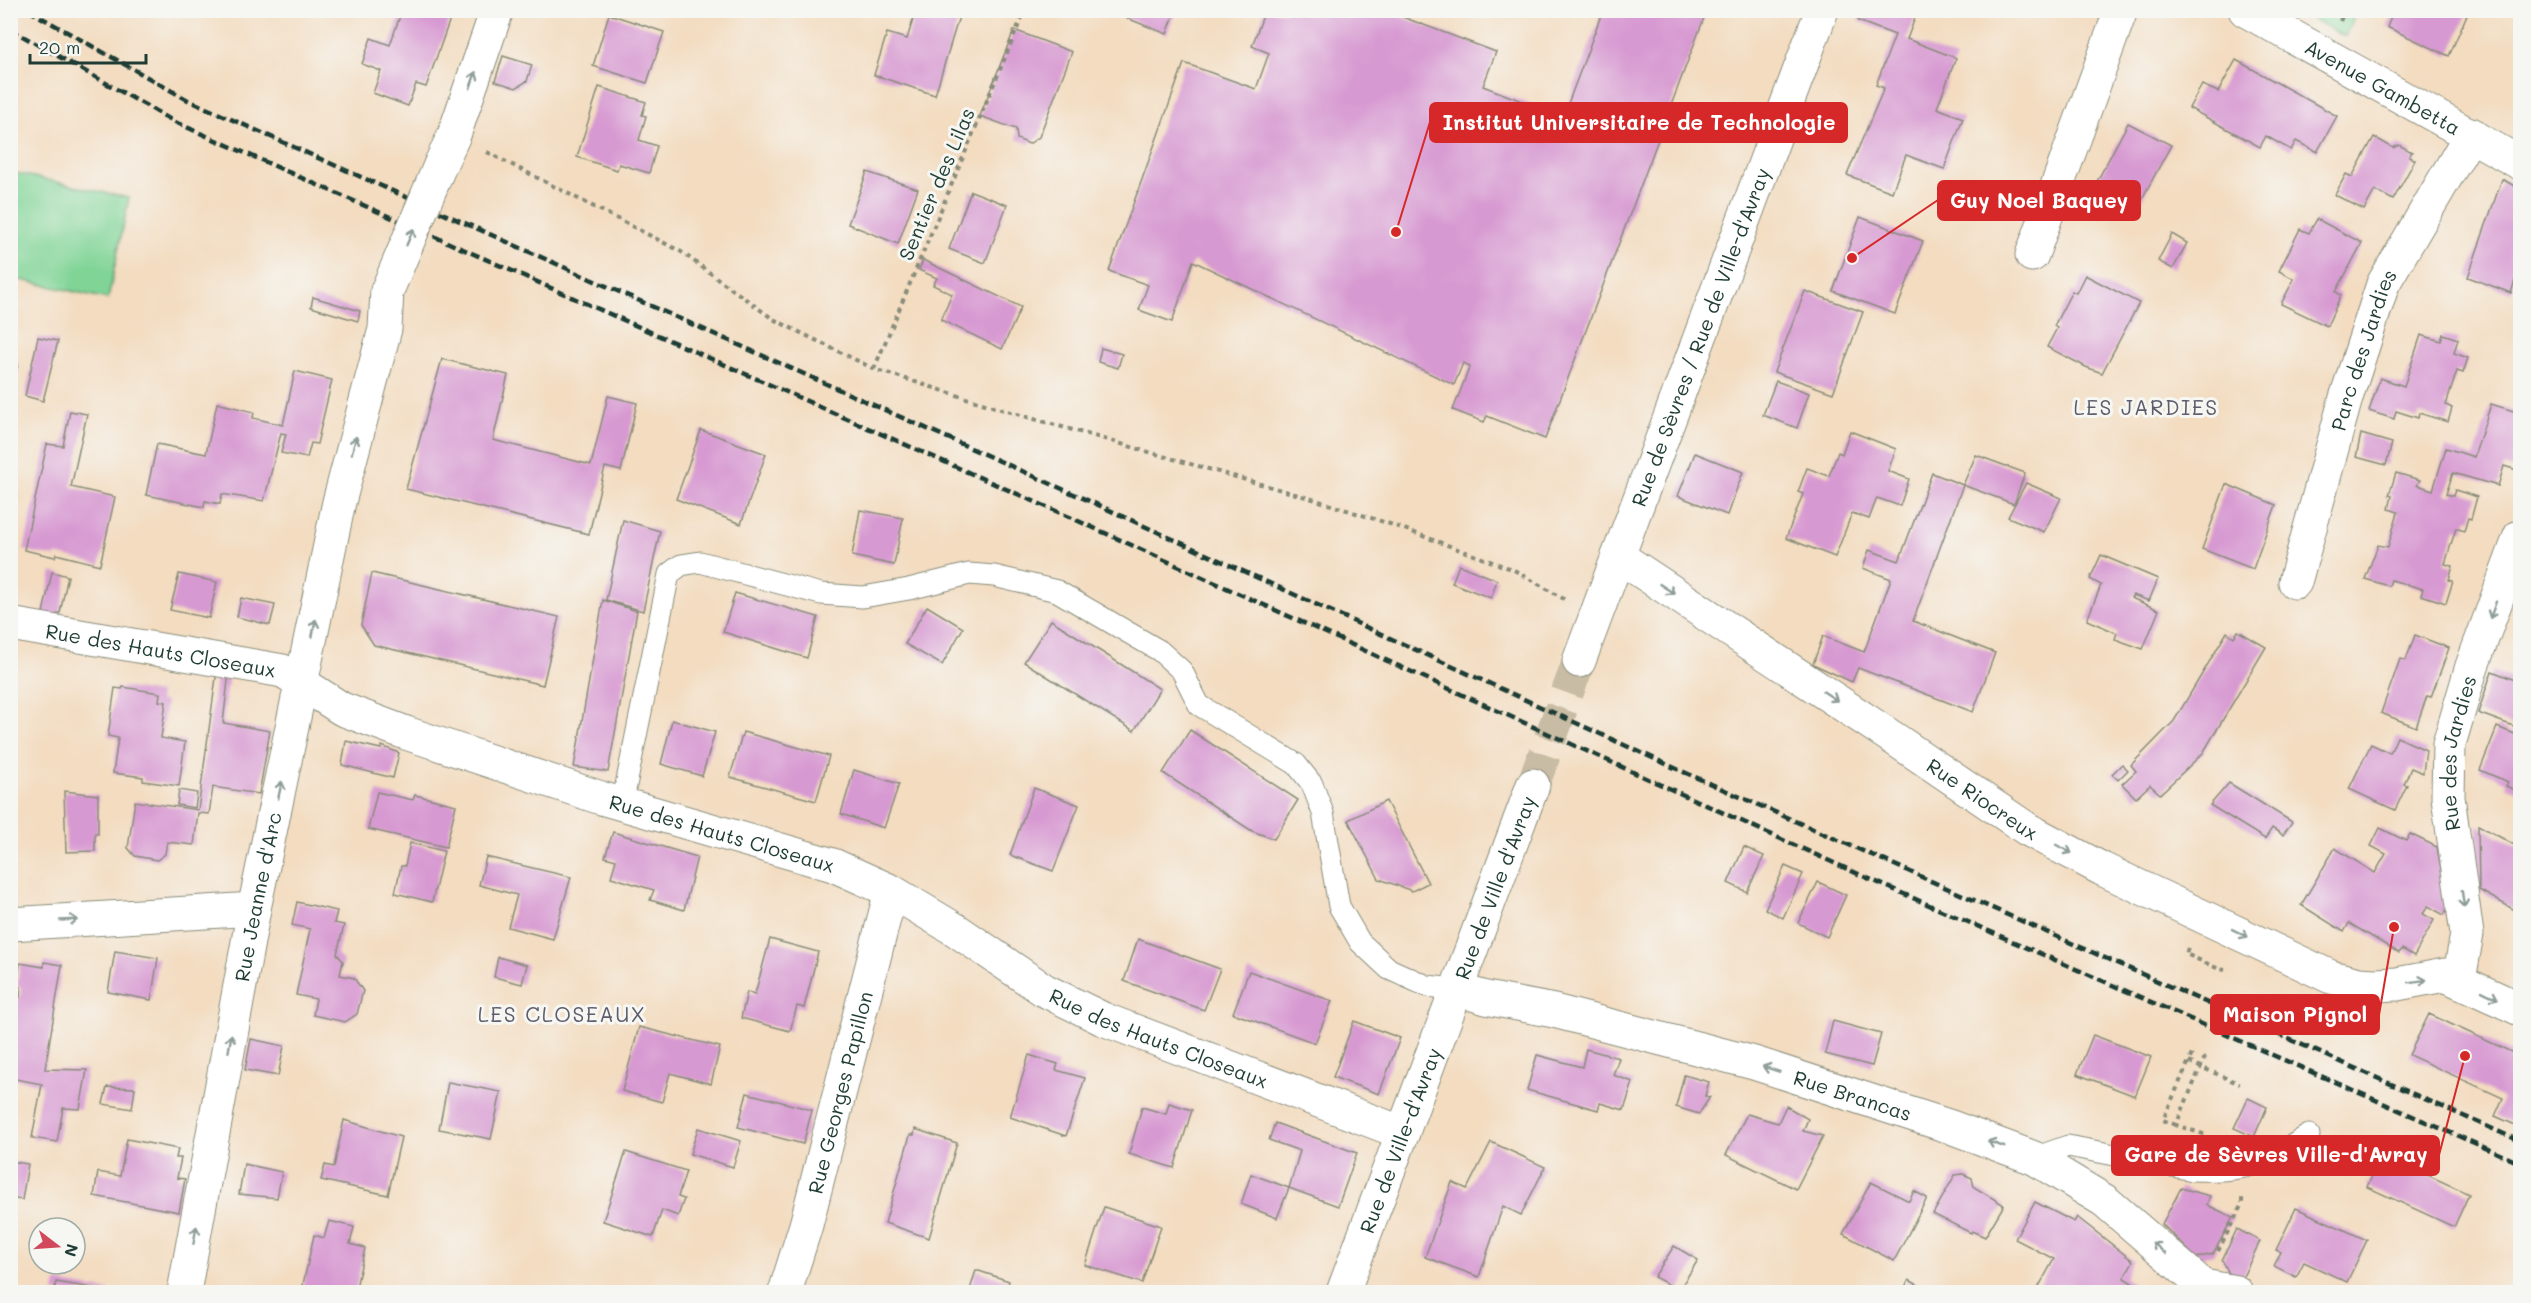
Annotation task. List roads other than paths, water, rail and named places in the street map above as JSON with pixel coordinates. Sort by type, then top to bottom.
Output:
[{"type":"street","name":"Rue Jeanne d'Arc","points":[[184,1293],[254,909],[303,685],[339,502],[384,329],[387,291],[447,149],[497,10]]},
{"type":"street","name":"Rue de Sèvres / Rue de Ville-d'Avray","points":[[1579,661],[1822,10]]},
{"type":"street","points":[[2032,255],[2121,10]]},
{"type":"street","name":"Avenue Gambetta","points":[[2245,10],[2520,163]]},
{"type":"street","name":"Parc des Jardies","points":[[2295,582],[2346,398],[2383,284],[2471,135]]},
{"type":"street","name":"Rue des Jardies","points":[[2459,980],[2468,934],[2448,797],[2449,744],[2472,666],[2520,536]]},
{"type":"street","name":"Rue Riocreux","points":[[1618,556],[1887,733],[2027,830],[2102,869],[2331,977],[2375,985],[2445,975],[2520,1009]]},
{"type":"street","name":"Rue des Hauts Closeaux","points":[[10,624],[283,671],[342,709],[406,733],[622,804],[833,866],[891,891],[956,930],[1044,990],[1103,1019],[1403,1133]]},
{"type":"street","name":"Rue de Ville d'Avray","points":[[1455,989],[1533,785]]},
{"type":"street","name":"Rue Georges Papillon","points":[[784,1293],[806,1225],[891,891]]},
{"type":"street","points":[[10,924],[254,909]]},
{"type":"street","name":"Rue Brancas","points":[[1455,989],[1486,998],[1554,1011],[1754,1063],[1951,1126],[2034,1158],[2105,1201],[2205,1283]]},
{"type":"street","name":"Rue de Ville-d'Avray","points":[[1343,1293],[1455,989]]},
{"type":"street","points":[[2205,1283],[2236,1293]]},
{"type":"lane","points":[[622,804],[669,573],[681,565],[700,562],[821,594],[863,597],[909,589],[969,574],[994,576],[1058,591],[1160,651],[1182,671],[1199,705],[1296,764],[1312,784],[1319,804],[1339,906],[1360,942],[1389,969],[1427,986],[1455,989]]},
{"type":"lane","points":[[2034,1158],[2068,1146],[2193,1170],[2212,1171],[2239,1168],[2271,1158],[2309,1135]]},
{"type":"tunnel","points":[[1533,785],[1579,661]]},
{"type":"railway","points":[[28,10],[188,100],[1085,499],[1677,769],[2520,1141]]},
{"type":"railway","points":[[10,29],[175,122],[1074,519],[1865,877],[2520,1163]]},
{"type":"place","name":"Institut Universitaire de Technologie","points":[[1396,232]]},
{"type":"place","name":"Guy Noel Baquey","points":[[1852,258]]},
{"type":"place","name":"Maison Pignol","points":[[2394,927]]},
{"type":"place","name":"Gare de Sèvres Ville-d'Avray","points":[[2465,1056]]},
{"type":"district","name":"LES JARDIES","points":[[2146,406]]},
{"type":"district","name":"LES CLOSEAUX","points":[[562,1013]]}]
